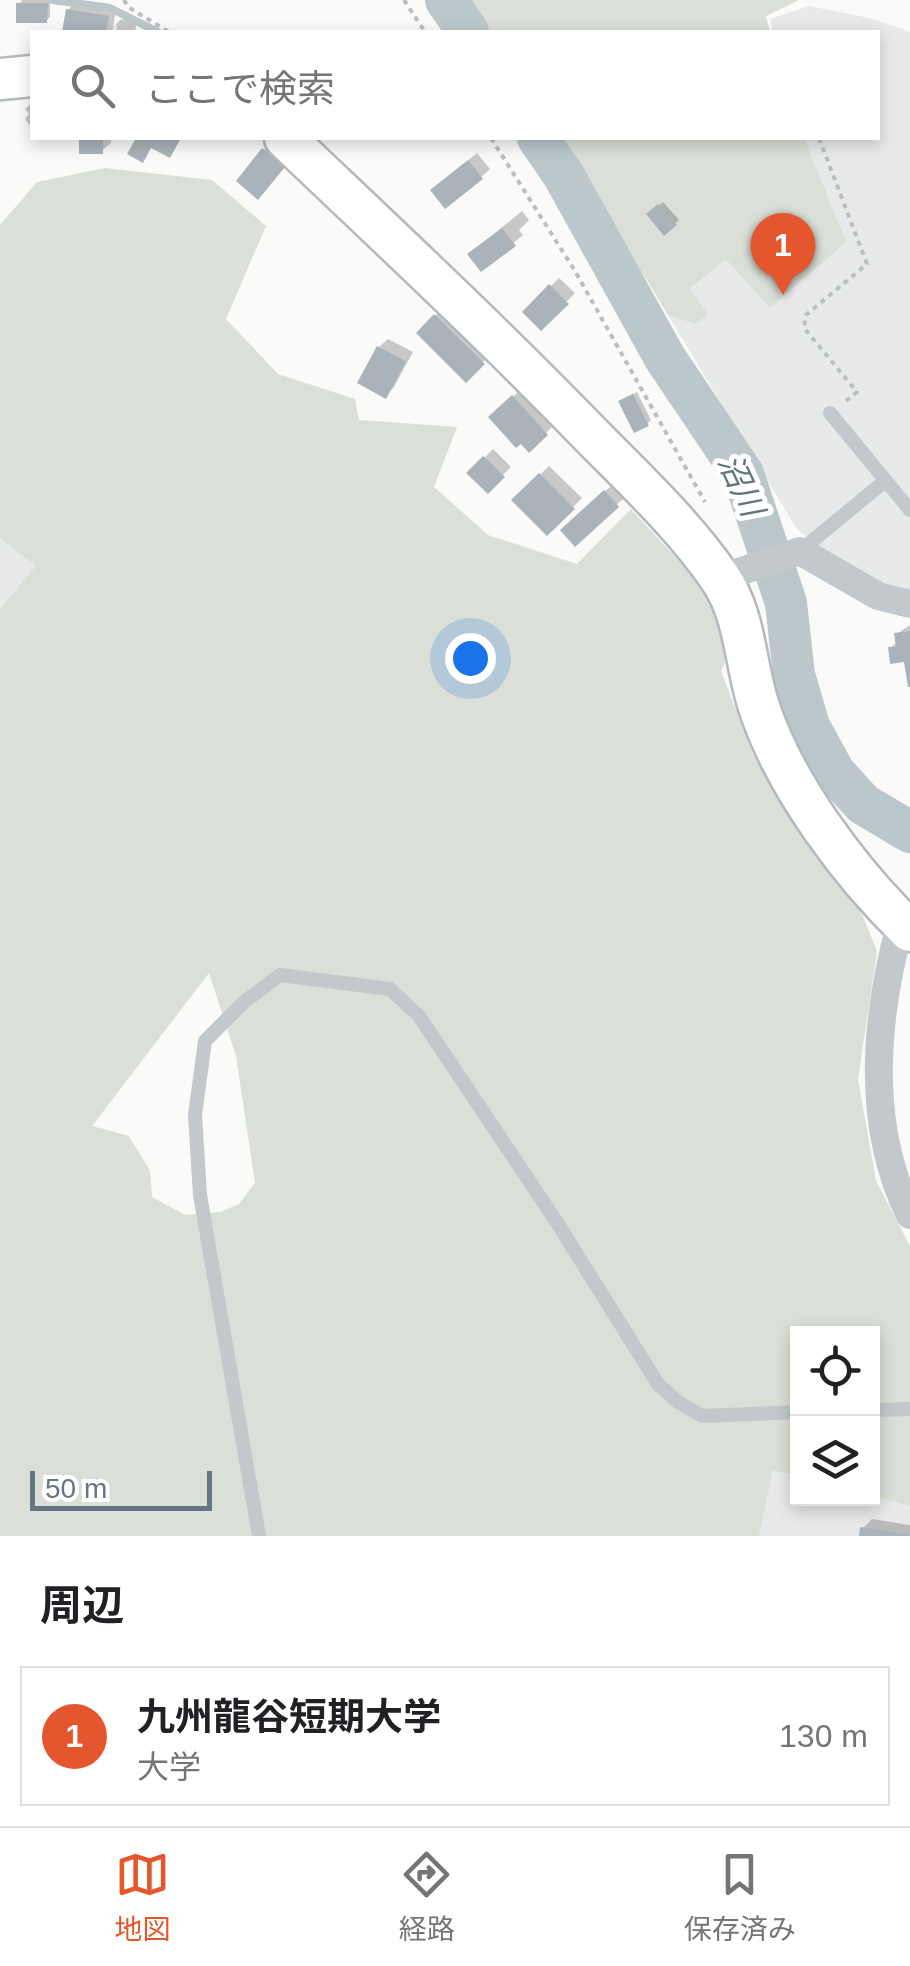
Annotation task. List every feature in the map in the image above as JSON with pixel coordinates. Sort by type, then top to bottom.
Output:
[{"type":"street","points":[[0,79],[30,76]]},
{"type":"street","points":[[287,140],[514,356],[730,577],[757,703],[773,745],[802,798],[905,926],[890,963],[877,1067],[883,1134],[898,1190],[910,1215]]},
{"type":"street","points":[[730,577],[800,551],[878,596],[910,604]]},
{"type":"lane","points":[[830,413],[910,509]]},
{"type":"lane","points":[[800,551],[885,480]]},
{"type":"lane","points":[[259,1536],[200,1195],[195,1115],[205,1041],[244,1002],[280,974],[390,989],[419,1016],[556,1221],[658,1384],[678,1402],[702,1416],[790,1412]]},
{"type":"lane","points":[[880,1410],[910,1409]]},
{"type":"path","points":[[124,0],[128,7],[166,30]]},
{"type":"path","points":[[404,0],[424,30]]},
{"type":"path","points":[[492,140],[575,271],[704,502]]},
{"type":"path","points":[[821,140],[867,264],[806,314],[804,328],[857,392],[830,413]]},
{"type":"shaded area","points":[[467,0],[799,0],[766,16],[770,30],[486,30]]},
{"type":"shaded area","points":[[809,6],[874,19],[910,32],[910,595],[843,568],[796,528],[644,275],[610,237],[552,140],[880,140],[880,30],[773,30],[770,19]]},
{"type":"shaded area","points":[[552,140],[805,140],[846,242],[770,308],[726,259],[689,289],[708,314],[696,324],[668,315],[644,275],[610,237]]},
{"type":"shaded area","points":[[105,168],[212,180],[266,226],[226,319],[278,374],[355,399],[359,420],[457,427],[434,487],[488,535],[577,564],[631,509],[705,589],[732,647],[721,671],[753,754],[852,890],[877,951],[858,1079],[876,1181],[910,1246],[910,1506],[880,1498],[880,1326],[790,1326],[790,1474],[773,1470],[759,1536],[0,1536],[0,609],[36,566],[0,538],[0,225],[37,182]],"holes":[[[209,973],[236,1056],[255,1183],[239,1204],[220,1212],[185,1215],[152,1197],[150,1171],[129,1136],[92,1126]]]},
{"type":"shaded area","points":[[0,538],[37,566],[0,609]]},
{"type":"shaded area","points":[[773,1469],[790,1474],[790,1506],[880,1506],[880,1498],[910,1506],[910,1536],[759,1536]]},
{"type":"building","points":[[16,3],[48,3],[47,23],[16,23]]},
{"type":"building","points":[[66,9],[109,16],[106,30],[62,30]]},
{"type":"building","points":[[79,140],[103,140],[103,154],[79,154]]},
{"type":"building","points":[[135,140],[180,140],[170,158],[151,148],[143,163],[127,154]]},
{"type":"building","points":[[262,148],[285,167],[258,200],[236,181]]},
{"type":"building","points":[[468,160],[483,179],[445,209],[430,190]]},
{"type":"building","points":[[658,204],[677,225],[664,236],[646,214]]},
{"type":"building","points":[[502,228],[516,246],[481,272],[467,254]]},
{"type":"building","points":[[549,284],[569,304],[541,331],[522,312]]},
{"type":"building","points":[[434,314],[485,364],[466,383],[416,333]]},
{"type":"building","points":[[377,346],[406,361],[386,399],[357,383]]},
{"type":"building","points":[[633,394],[649,426],[634,433],[618,401]]},
{"type":"building","points":[[512,395],[548,435],[529,453],[521,444],[516,448],[488,417]]},
{"type":"building","points":[[483,456],[505,477],[488,494],[466,473]]},
{"type":"building","points":[[539,473],[575,509],[547,536],[511,500]]},
{"type":"building","points":[[604,490],[619,507],[575,547],[560,530]]},
{"type":"building","points":[[910,631],[908,687],[904,662],[890,664],[888,647],[896,647],[894,633]]},
{"type":"building","points":[[860,1527],[908,1534],[908,1536],[859,1536]]},
{"type":"waterway","points":[[53,0],[110,8],[154,30]]},
{"type":"waterway","name":"沼川","points":[[446,0],[467,30]]},
{"type":"waterway","name":"沼川","points":[[539,140],[564,176],[665,358],[743,474],[786,603],[794,675],[809,726],[834,772],[863,804],[910,832]]},
{"type":"place","name":"九州龍谷短期大学","points":[[783,295]]}]
